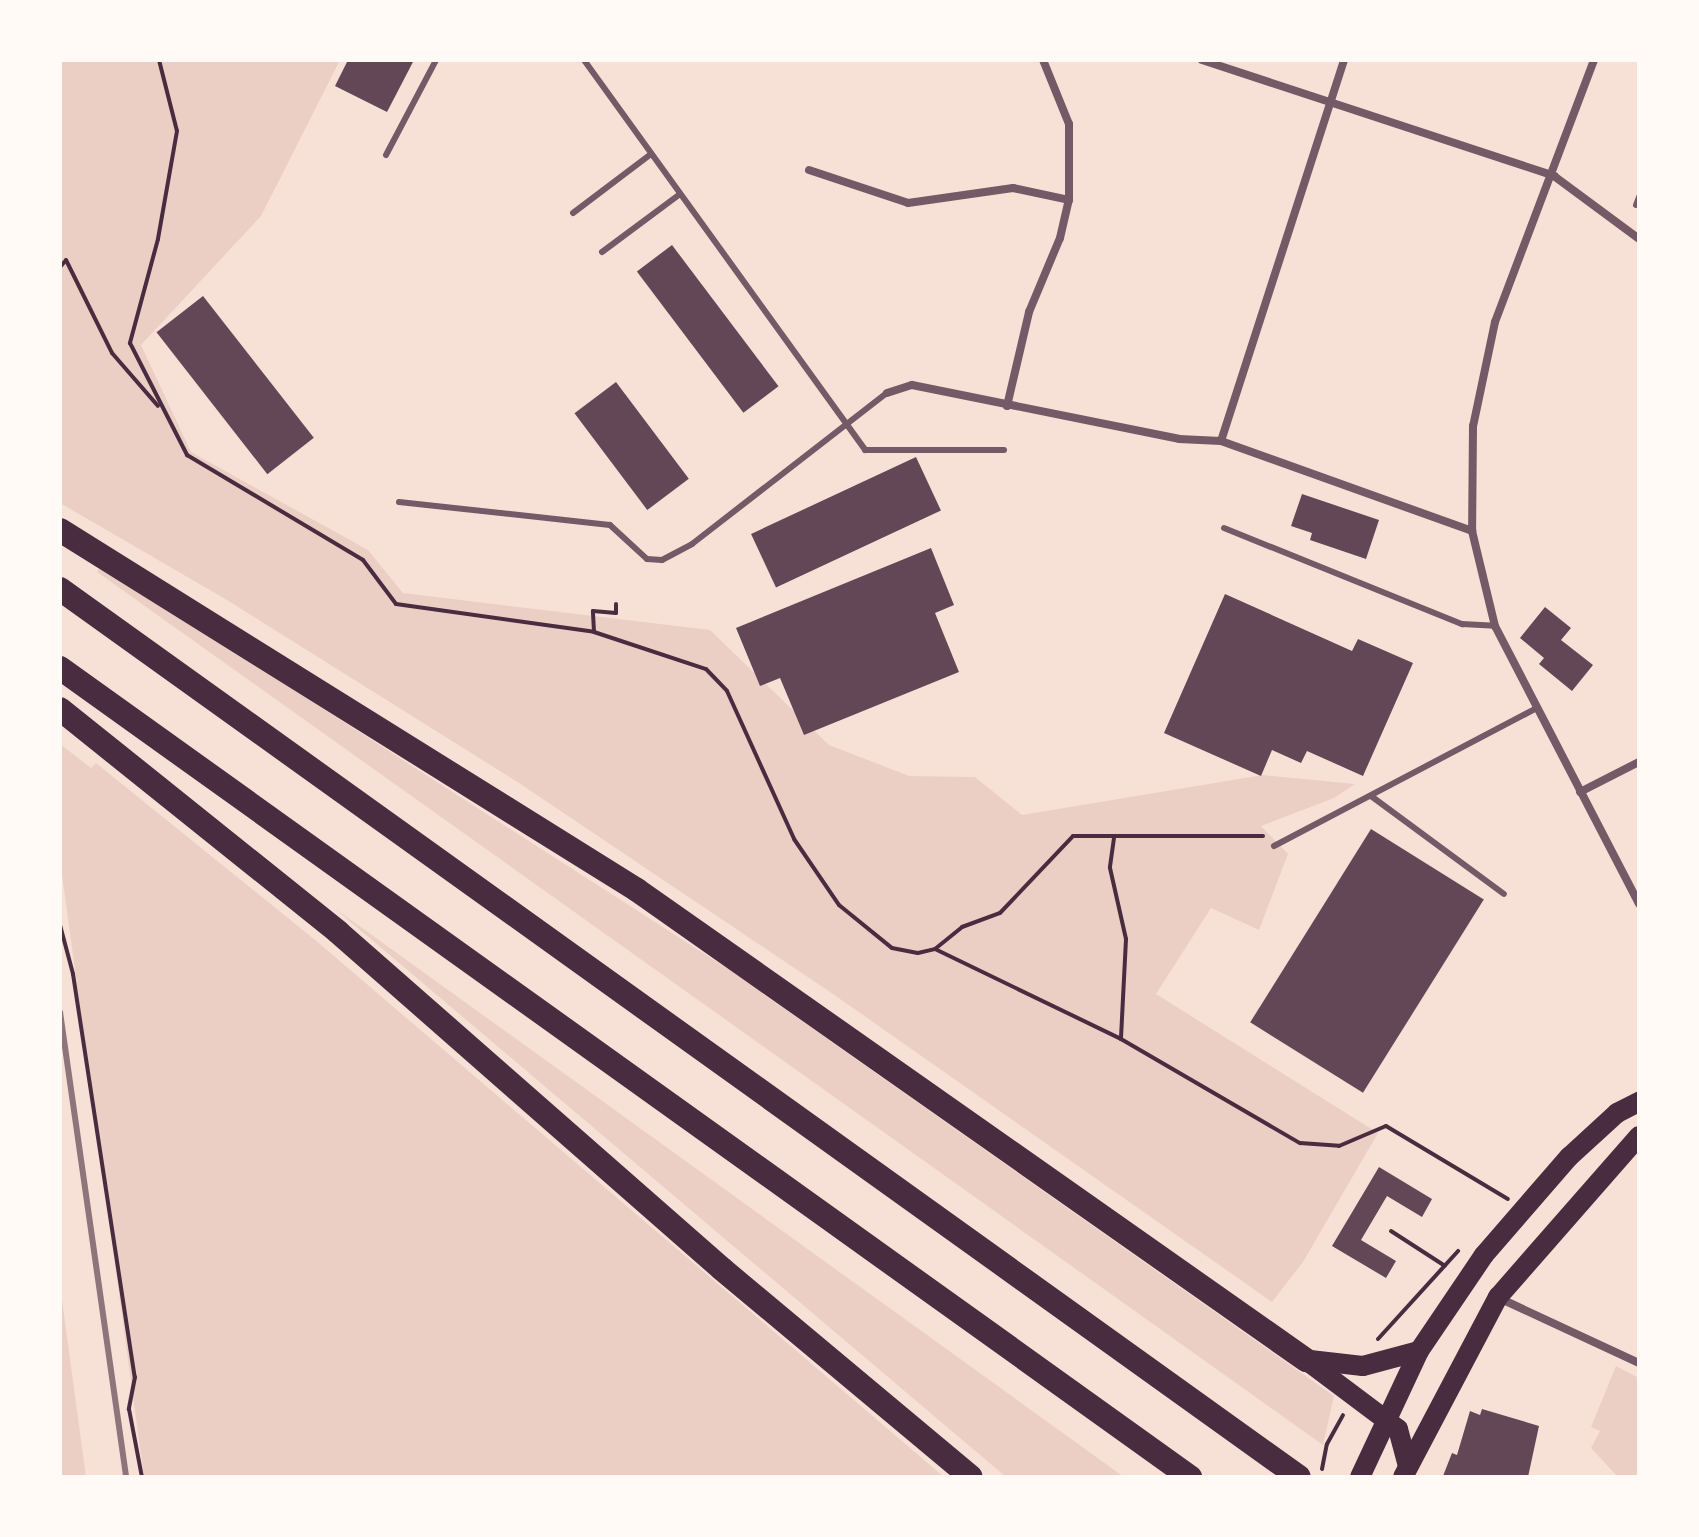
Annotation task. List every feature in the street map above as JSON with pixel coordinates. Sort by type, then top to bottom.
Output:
[{"type":"highway","points":[[60,530],[637,890],[1306,1360]]},
{"type":"highway","points":[[66,594],[1299,1477]]},
{"type":"highway","points":[[60,668],[1190,1477]]},
{"type":"highway","points":[[61,709],[338,932],[710,1258],[971,1477]]},
{"type":"main road","points":[[1361,1473],[1384,1417],[1419,1351],[1514,1203],[1617,1113],[1639,1102]]},
{"type":"main road","points":[[1406,1472],[1498,1297],[1639,1136]]},
{"type":"main road","points":[[1306,1360],[1369,1365],[1419,1351]]},
{"type":"main road","points":[[1306,1360],[1384,1417],[1402,1438],[1406,1472]]},
{"type":"street","points":[[1007,406],[1029,312],[1060,238],[1069,200],[1069,124],[1043,60]]},
{"type":"street","points":[[1202,60],[1331,106],[1554,176],[1639,239]]},
{"type":"street","points":[[1221,441],[1344,60]]},
{"type":"street","points":[[1594,60],[1554,176],[1495,322],[1473,426],[1472,531],[1495,626],[1535,709],[1639,904]]},
{"type":"street","points":[[809,170],[908,203],[1013,188],[1069,200]]},
{"type":"street","points":[[887,393],[912,385],[1179,439],[1221,441],[1472,531]]},
{"type":"street","points":[[1580,792],[1639,762]]},
{"type":"street","points":[[1498,1297],[1639,1363]]},
{"type":"lane","points":[[386,155],[436,60]]},
{"type":"lane","points":[[584,60],[845,427],[865,450],[1004,450]]},
{"type":"lane","points":[[573,213],[651,154]]},
{"type":"lane","points":[[602,252],[680,194]]},
{"type":"lane","points":[[1636,205],[1639,197]]},
{"type":"lane","points":[[399,502],[610,525],[647,559],[662,560],[692,544],[887,393]]},
{"type":"lane","points":[[1224,528],[1462,624],[1495,626]]},
{"type":"lane","points":[[1274,846],[1535,709]]},
{"type":"lane","points":[[1371,796],[1504,894]]},
{"type":"path","points":[[159,60],[177,131],[158,239],[130,343],[187,455],[363,560],[396,604],[594,632],[706,669],[727,691],[794,839],[839,905],[892,948],[918,953],[935,949],[962,927],[1000,913],[1073,836],[1258,839],[1270,833],[1282,842]]},
{"type":"path","points":[[60,267],[66,260],[112,353],[163,411]]},
{"type":"path","points":[[594,632],[593,611],[616,613],[616,604]]},
{"type":"path","points":[[1114,838],[1110,868],[1126,939],[1121,1039]]},
{"type":"path","points":[[60,915],[135,1377],[129,1409],[142,1477]]},
{"type":"path","points":[[60,925],[63,932]]},
{"type":"path","points":[[935,949],[1121,1039],[1300,1143],[1339,1146],[1386,1126],[1514,1203]]},
{"type":"path","points":[[1496,1209],[1514,1203]]},
{"type":"path","points":[[1391,1231],[1445,1266]]},
{"type":"path","points":[[1369,1365],[1363,1353],[1467,1242]]},
{"type":"path","points":[[1320,1477],[1327,1444],[1348,1405]]},
{"type":"shaded area","points":[[60,60],[340,60],[261,216],[141,345],[191,452],[368,550],[403,593],[710,630],[829,745],[909,776],[975,777],[1022,815],[1263,775],[1355,784],[1334,798],[1261,826],[1288,854],[1259,930],[1211,908],[1156,994],[1378,1133],[1303,1262],[1272,1302],[833,994],[519,783],[227,600],[60,503]]},
{"type":"shaded area","points":[[101,566],[728,969],[1334,1396],[1323,1445],[97,572]]},
{"type":"shaded area","points":[[60,744],[91,768],[96,763],[314,939],[944,1477],[144,1477],[60,860]]},
{"type":"shaded area","points":[[333,907],[1124,1477],[1006,1477]]},
{"type":"shaded area","points":[[60,1285],[86,1477],[60,1477]]},
{"type":"shaded area","points":[[1616,1366],[1639,1378],[1639,1477],[1618,1477],[1591,1448],[1600,1431],[1591,1427]]},
{"type":"building","points":[[348,60],[414,60],[387,112],[335,86]]},
{"type":"building","points":[[672,245],[779,386],[743,413],[637,271]]},
{"type":"building","points":[[203,296],[314,438],[267,474],[157,332]]},
{"type":"building","points":[[616,382],[689,479],[647,510],[574,413]]},
{"type":"building","points":[[916,457],[941,510],[776,587],[751,534]]},
{"type":"building","points":[[1302,494],[1379,520],[1366,559],[1310,540],[1312,533],[1291,526]]},
{"type":"building","points":[[931,548],[954,605],[935,613],[959,672],[804,735],[780,678],[760,686],[736,628]]},
{"type":"building","points":[[1225,594],[1352,651],[1358,639],[1413,663],[1363,776],[1307,751],[1301,763],[1272,750],[1261,776],[1164,733]]},
{"type":"building","points":[[1545,607],[1571,628],[1561,640],[1593,665],[1572,691],[1539,664],[1544,658],[1520,638]]},
{"type":"building","points":[[1371,829],[1484,899],[1363,1093],[1250,1022]]},
{"type":"building","points":[[1379,1167],[1432,1199],[1422,1217],[1387,1196],[1361,1240],[1396,1261],[1386,1278],[1332,1246]]},
{"type":"building","points":[[1482,1409],[1539,1426],[1528,1477],[1443,1476],[1452,1453],[1457,1455],[1470,1411],[1480,1415]]},
{"type":"railway","points":[[60,1012],[126,1477]]}]
